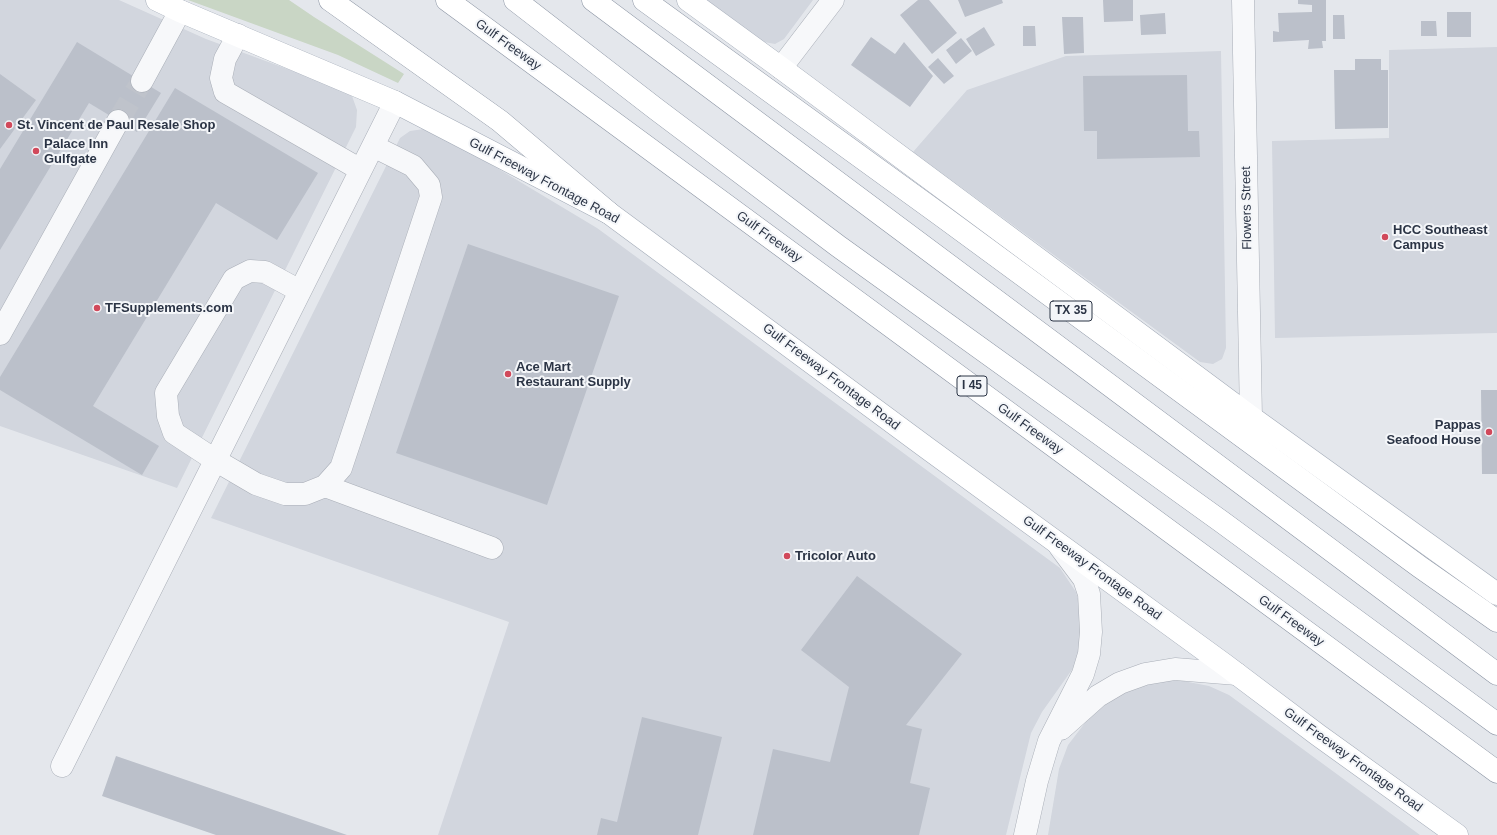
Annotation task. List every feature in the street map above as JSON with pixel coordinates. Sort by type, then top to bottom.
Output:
[{"type":"main road","name":"Gulf Freeway Frontage Road","points":[[157,0],[395,102],[609,212],[1318,735],[1457,835]]},
{"type":"main road","points":[[330,0],[500,121],[609,212]]},
{"type":"main road","name":"Gulf Freeway","points":[[447,0],[1497,772]]},
{"type":"main road","name":"I 45","points":[[515,0],[838,246],[1222,522],[1497,724]]},
{"type":"main road","points":[[593,0],[1497,674]]},
{"type":"main road","name":"TX 35","points":[[644,0],[942,216],[1420,567],[1497,621]]},
{"type":"main road","points":[[688,0],[1251,417],[1497,594]]},
{"type":"street","points":[[781,68],[833,0]]},
{"type":"street","name":"Flowers Street","points":[[1243,0],[1251,417]]},
{"type":"street","points":[[142,81],[180,11]]},
{"type":"street","points":[[238,35],[225,59],[221,78],[225,92],[361,170]]},
{"type":"street","points":[[62,766],[395,102]]},
{"type":"street","points":[[0,334],[118,121]]},
{"type":"street","points":[[300,291],[265,272],[250,272],[234,279],[166,393],[168,416],[174,433],[215,460],[256,484],[285,494],[305,494],[325,486],[340,468],[432,197],[429,185],[413,166],[373,146]]},
{"type":"street","points":[[325,486],[492,548]]},
{"type":"street","points":[[1025,835],[1037,781],[1049,741],[1083,674],[1089,654],[1091,632],[1089,594],[1084,579],[1056,542]]},
{"type":"street","points":[[1049,741],[1075,715],[1098,696],[1120,683],[1145,674],[1175,669],[1237,674]]},
{"type":"shaded area","points":[[0,0],[119,0],[206,39],[339,88],[352,96],[357,110],[356,127],[177,488],[0,426]]},
{"type":"shaded area","points":[[707,0],[813,0],[784,39],[775,44],[764,42]]},
{"type":"shaded area","name":"HCC Southeast Campus","points":[[1497,47],[1497,333],[1275,338],[1272,141],[1389,138],[1389,50]]},
{"type":"shaded area","points":[[1221,51],[1226,348],[1222,359],[1213,364],[1200,362],[913,152],[967,90],[1066,56]]},
{"type":"shaded area","name":"Tricolor Auto","points":[[424,129],[437,132],[597,228],[1060,568],[1076,592],[1083,616],[1083,640],[1076,664],[1042,712],[1031,733],[1006,835],[438,835],[509,622],[211,518],[400,138],[410,131]]},
{"type":"shaded area","points":[[1178,680],[1209,686],[1229,695],[1420,835],[1048,835],[1059,769],[1068,745],[1088,719],[1126,691],[1152,683]]},
{"type":"green space","points":[[188,0],[289,0],[404,74],[398,83],[338,55]]},
{"type":"building","points":[[918,0],[929,0],[957,33],[932,54],[900,15]]},
{"type":"building","points":[[958,0],[1002,0],[1003,3],[965,17]]},
{"type":"building","points":[[1103,0],[1133,0],[1133,21],[1104,22]]},
{"type":"building","points":[[1298,0],[1326,0],[1326,41],[1322,41],[1323,48],[1308,49],[1309,40],[1273,42],[1273,31],[1279,32],[1278,13],[1312,12],[1312,5],[1298,4]]},
{"type":"building","points":[[1447,12],[1471,12],[1471,37],[1447,37]]},
{"type":"building","points":[[1165,13],[1166,34],[1141,35],[1140,15]]},
{"type":"building","points":[[1333,15],[1344,15],[1345,39],[1333,39]]},
{"type":"building","points":[[1062,17],[1083,17],[1084,53],[1064,54]]},
{"type":"building","points":[[1421,21],[1436,21],[1437,36],[1421,36]]},
{"type":"building","points":[[1023,26],[1035,26],[1036,46],[1023,46]]},
{"type":"building","points":[[984,27],[995,45],[976,56],[966,39]]},
{"type":"building","points":[[871,37],[895,54],[904,42],[933,76],[910,107],[851,65]]},
{"type":"building","points":[[961,38],[972,51],[956,64],[946,50]]},
{"type":"building","name":"Palace Inn Gulfgate","points":[[77,42],[161,93],[137,132],[89,103],[0,250],[0,169]]},
{"type":"building","points":[[938,58],[954,76],[944,84],[928,67]]},
{"type":"building","points":[[1355,59],[1381,59],[1381,70],[1388,70],[1388,128],[1335,129],[1334,70],[1355,70]]},
{"type":"building","name":"St. Vincent de Paul Resale Shop","points":[[0,74],[36,100],[0,149]]},
{"type":"building","points":[[1187,75],[1188,131],[1199,131],[1200,157],[1097,159],[1097,131],[1084,131],[1083,76]]},
{"type":"building","name":"TFSupplements.com","points":[[175,88],[318,173],[277,240],[216,203],[93,406],[159,446],[142,475],[0,390],[0,377]]},
{"type":"building","name":"Ace Mart Restaurant Supply","points":[[468,244],[619,296],[547,505],[396,453]]},
{"type":"building","name":"Pappas Seafood House","points":[[1481,390],[1497,390],[1497,474],[1482,474]]},
{"type":"building","points":[[857,576],[962,654],[906,725],[922,729],[910,783],[930,788],[919,835],[753,835],[773,749],[830,762],[849,687],[801,650]]},
{"type":"building","points":[[642,717],[722,737],[698,835],[597,835],[601,818],[617,822]]},
{"type":"building","points":[[116,756],[347,835],[216,835],[102,796]]},
{"type":"tunnel","points":[[118,121],[142,81]]},
{"type":"place","name":"St. Vincent de Paul Resale Shop","points":[[9,125]]},
{"type":"place","name":"Palace Inn Gulfgate","points":[[36,151]]},
{"type":"place","name":"HCC Southeast Campus","points":[[1385,237]]},
{"type":"place","name":"TFSupplements.com","points":[[97,308]]},
{"type":"place","name":"Ace Mart Restaurant Supply","points":[[508,374]]},
{"type":"place","name":"Pappas Seafood House","points":[[1489,432]]},
{"type":"place","name":"Tricolor Auto","points":[[787,556]]}]
